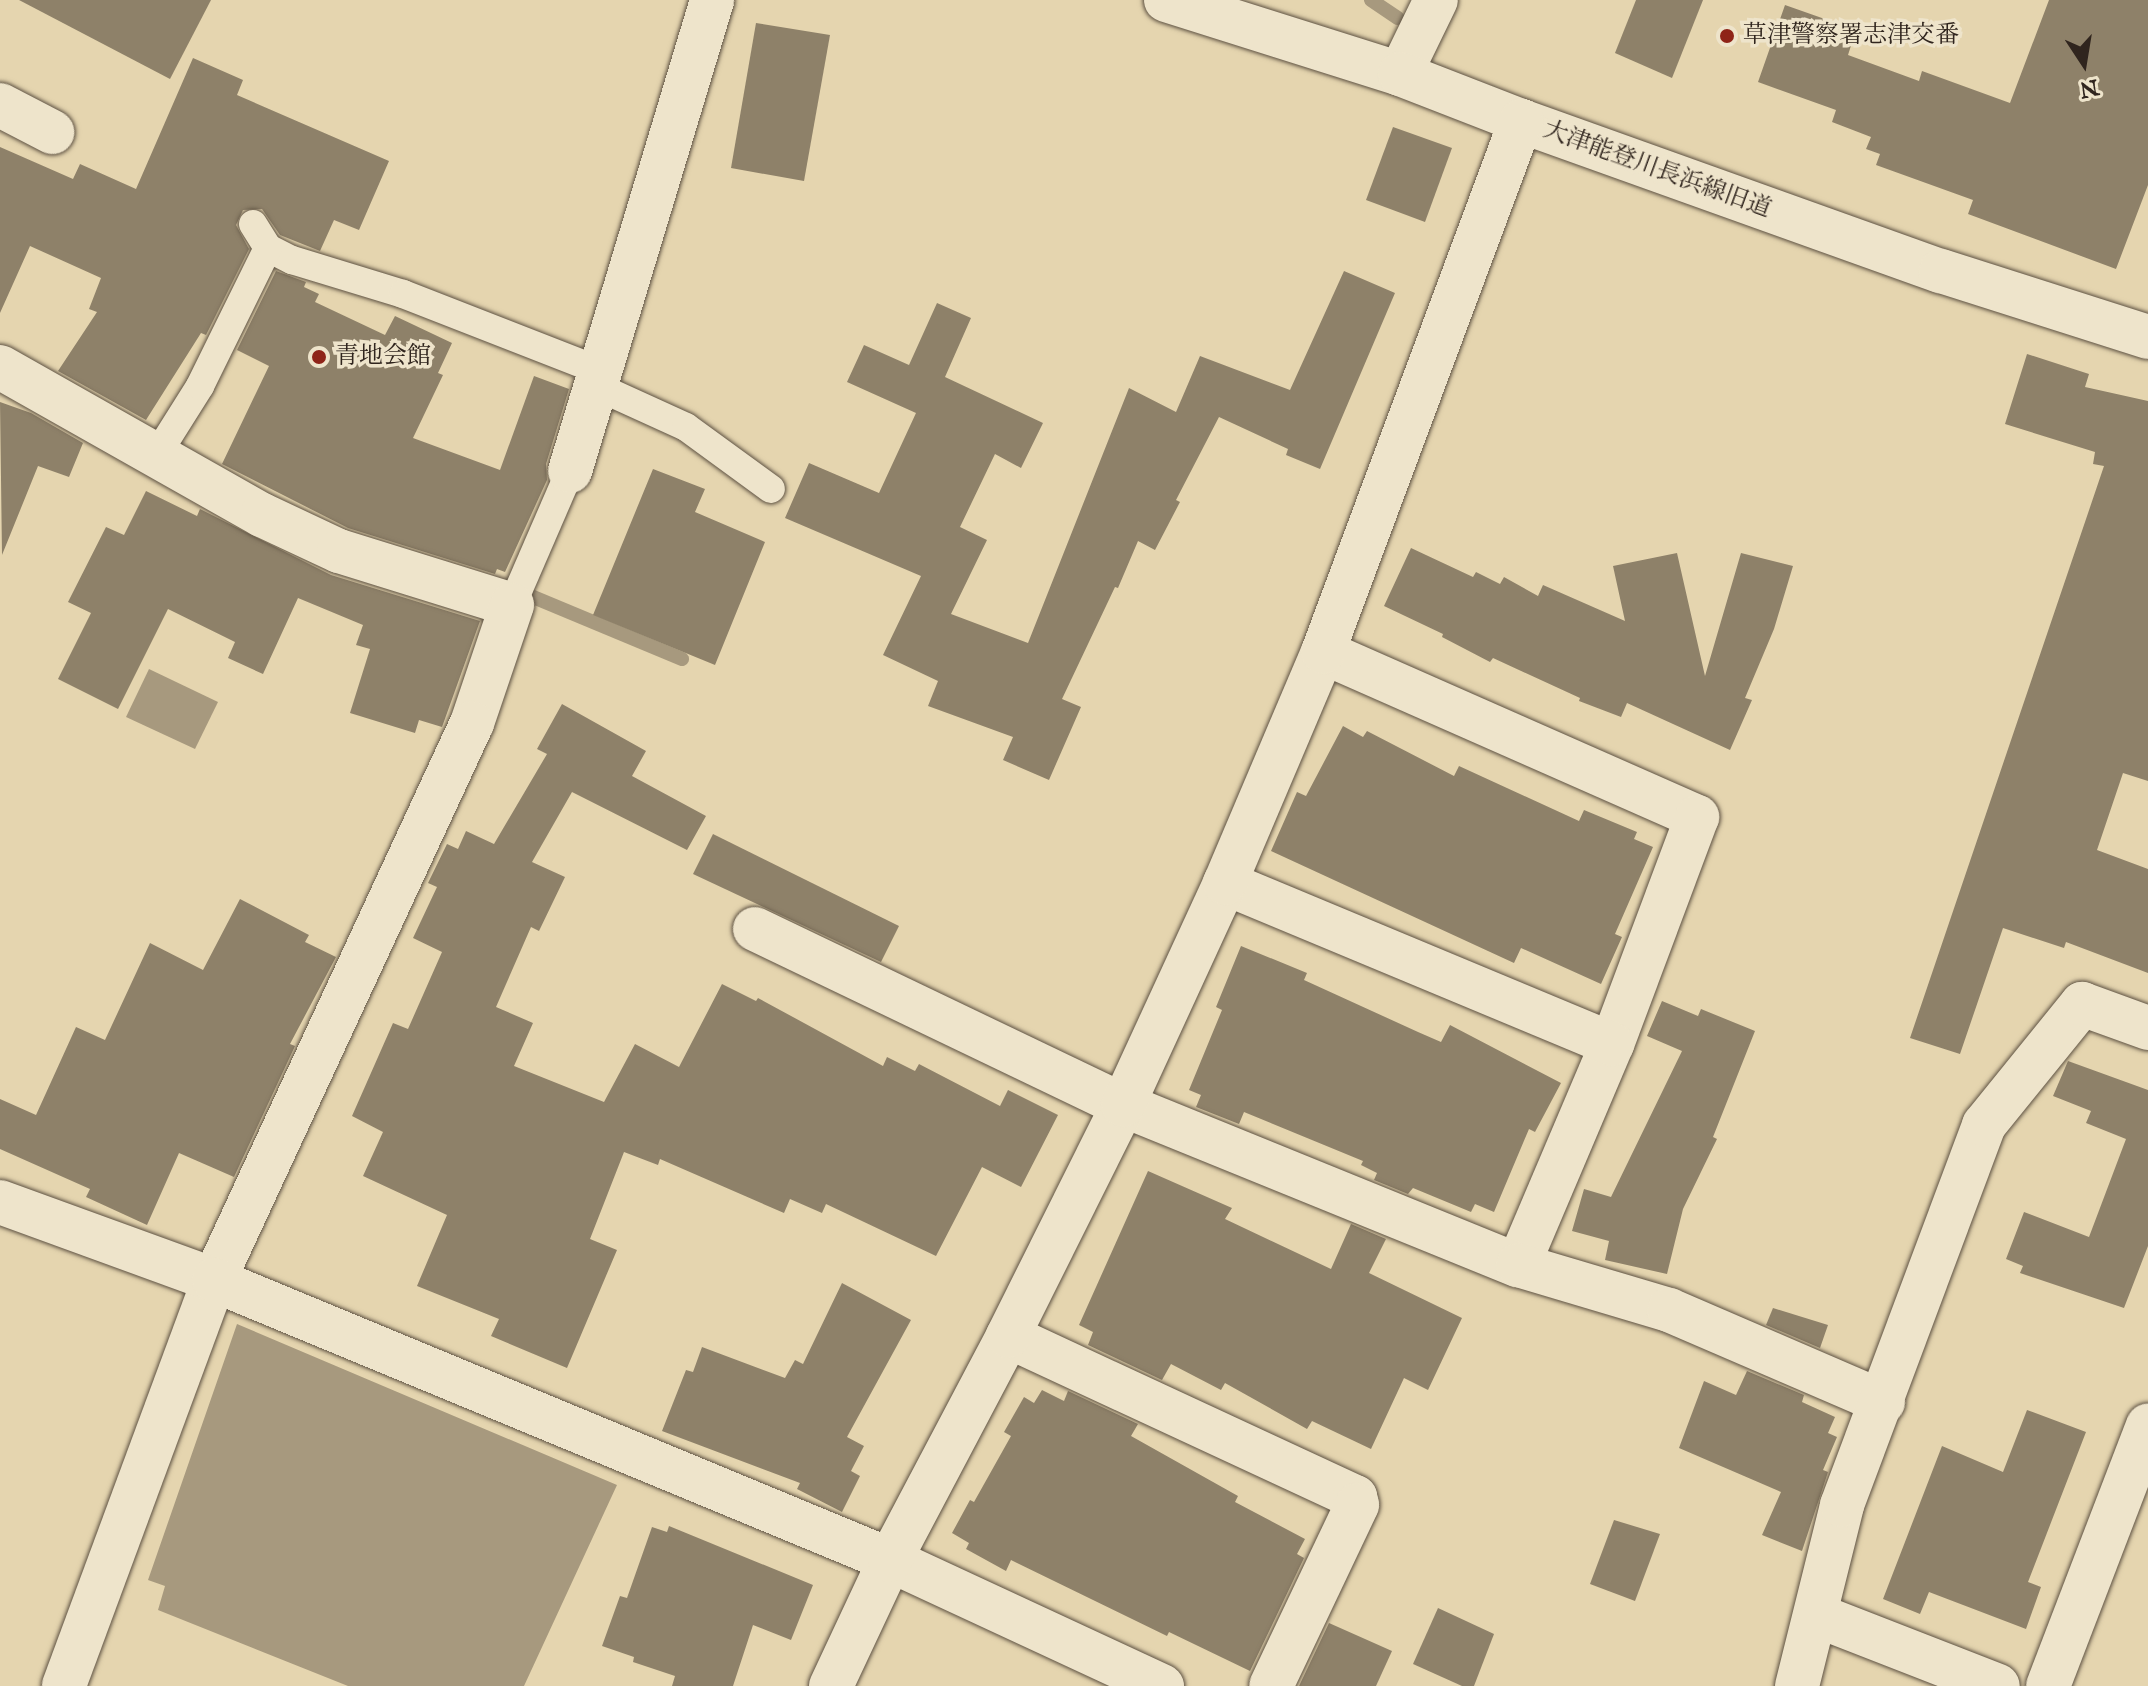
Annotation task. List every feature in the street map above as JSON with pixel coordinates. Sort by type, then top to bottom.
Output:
[{"type":"street","points":[[570,471],[712,0]]},
{"type":"street","name":"大津能登川長浜線旧道","points":[[1166,0],[1400,74],[1521,121],[1941,271],[2148,337]]},
{"type":"street","points":[[1400,74],[1436,0]]},
{"type":"street","points":[[0,105],[52,132]]},
{"type":"street","points":[[831,1686],[890,1560],[1008,1336],[1123,1105],[1225,883],[1323,652],[1521,121]]},
{"type":"street","points":[[0,367],[262,515],[339,551],[512,605],[472,723],[214,1280],[64,1686]]},
{"type":"street","points":[[1323,652],[1697,817],[1612,1044],[1518,1265]]},
{"type":"street","points":[[1225,883],[1612,1044]]},
{"type":"street","points":[[755,929],[1123,1105],[1518,1265],[1669,1310],[1883,1402]]},
{"type":"street","points":[[1797,1686],[1842,1505],[1984,1125],[2082,1004],[2148,1028]]},
{"type":"street","points":[[0,1202],[214,1280],[890,1560],[1162,1686]]},
{"type":"street","points":[[1008,1336],[1355,1497],[1357,1505],[1271,1686]]},
{"type":"street","points":[[2048,1686],[2148,1426]]},
{"type":"street","points":[[1816,1615],[1998,1686]]},
{"type":"lane","points":[[156,456],[200,386],[261,236],[292,260],[403,294],[598,379],[686,427],[771,489]]},
{"type":"lane","points":[[512,605],[570,471]]},
{"type":"shaded area","points":[[149,669],[218,702],[195,749],[126,717]]},
{"type":"shaded area","points":[[237,1324],[617,1485],[524,1686],[348,1686],[158,1610],[165,1586],[148,1580]]},
{"type":"building","points":[[19,0],[211,0],[170,79]]},
{"type":"building","points":[[1636,0],[1703,0],[1672,78],[1615,53]]},
{"type":"building","points":[[2049,0],[2148,0],[2148,185],[2116,269],[1968,214],[1973,200],[1876,165],[1880,154],[1866,149],[1871,137],[1832,122],[1836,110],[1758,82],[1785,5],[1856,30],[1848,55],[1919,81],[1922,71],[2010,103]]},
{"type":"building","points":[[756,23],[830,35],[804,181],[731,168]]},
{"type":"building","points":[[193,58],[243,80],[237,95],[389,161],[359,230],[334,220],[320,251],[280,235],[262,209],[243,210],[236,225],[249,249],[206,335],[201,333],[146,420],[58,371],[97,312],[89,309],[101,278],[30,246],[0,313],[0,147],[73,179],[80,164],[136,189]]},
{"type":"building","points":[[1393,127],[1452,148],[1425,222],[1366,200]]},
{"type":"building","points":[[276,271],[306,282],[304,287],[319,294],[315,302],[385,335],[395,316],[452,343],[438,373],[443,375],[413,438],[500,470],[534,376],[569,389],[546,464],[547,480],[505,572],[497,569],[495,574],[348,528],[222,464],[269,366],[237,350]]},
{"type":"building","points":[[1344,271],[1395,293],[1320,469],[1286,455],[1288,449],[1219,417],[1176,500],[1180,502],[1155,550],[1138,541],[1062,699],[1081,707],[1049,780],[1003,760],[1013,737],[928,706],[938,681],[883,655],[921,576],[785,518],[809,463],[879,493],[916,413],[847,382],[864,345],[909,365],[937,303],[971,318],[945,377],[1043,423],[1021,468],[995,454],[960,527],[987,540],[951,614],[1028,643],[1129,388],[1176,412],[1200,356],[1290,390]]},
{"type":"building","points":[[2027,354],[2089,374],[2085,387],[2148,401],[2148,781],[2123,773],[2097,850],[2148,869],[2148,973],[2066,942],[2064,948],[2003,928],[1960,1054],[1910,1038],[2104,466],[2093,464],[2095,452],[2005,424]]},
{"type":"building","points":[[0,402],[31,413],[83,443],[69,477],[38,466],[2,555]]},
{"type":"building","points":[[653,469],[705,489],[695,512],[765,542],[715,665],[593,615]]},
{"type":"building","points":[[146,491],[197,516],[200,509],[331,575],[480,621],[442,727],[419,720],[415,733],[350,713],[370,649],[356,645],[363,625],[298,598],[263,674],[228,658],[235,642],[168,609],[118,709],[58,679],[91,613],[68,602],[106,527],[124,535]]},
{"type":"building","points":[[1411,548],[1473,577],[1476,572],[1500,584],[1504,577],[1538,596],[1543,585],[1625,621],[1613,566],[1677,553],[1705,676],[1741,553],[1793,566],[1774,629],[1745,698],[1752,700],[1730,750],[1627,703],[1621,717],[1579,701],[1580,698],[1493,658],[1490,662],[1442,637],[1443,634],[1384,606]]},
{"type":"building","points":[[562,704],[646,751],[632,776],[706,816],[687,850],[572,792],[532,862],[565,877],[539,931],[531,927],[496,1007],[533,1023],[514,1066],[604,1102],[635,1044],[679,1067],[722,984],[756,1001],[758,998],[883,1066],[887,1057],[915,1071],[919,1064],[1000,1106],[1008,1090],[1058,1115],[1021,1187],[982,1167],[936,1256],[826,1204],[822,1213],[790,1199],[784,1213],[660,1159],[658,1165],[624,1152],[590,1239],[617,1250],[567,1368],[491,1336],[499,1319],[417,1286],[447,1215],[363,1176],[383,1132],[352,1116],[393,1023],[408,1029],[442,952],[413,938],[437,887],[428,883],[447,844],[458,849],[466,831],[494,844],[547,754],[537,749]]},
{"type":"building","points":[[1343,726],[1363,737],[1367,731],[1454,776],[1459,766],[1579,821],[1584,810],[1637,832],[1634,839],[1653,847],[1615,934],[1622,937],[1601,984],[1521,948],[1514,963],[1271,851],[1297,792],[1306,796]]},
{"type":"building","points":[[713,834],[899,926],[881,962],[693,874]]},
{"type":"building","points":[[240,899],[309,935],[305,942],[336,957],[290,1044],[295,1046],[234,1177],[179,1153],[147,1225],[86,1197],[90,1189],[0,1149],[0,1099],[36,1115],[76,1027],[105,1040],[150,943],[203,970]]},
{"type":"building","points":[[1241,946],[1307,973],[1304,980],[1441,1042],[1450,1025],[1561,1083],[1535,1132],[1529,1129],[1494,1212],[1475,1204],[1471,1212],[1413,1188],[1408,1194],[1374,1180],[1377,1173],[1361,1165],[1363,1161],[1244,1112],[1239,1124],[1196,1107],[1201,1095],[1189,1090],[1222,1010],[1216,1007]]},
{"type":"building","points":[[1662,1001],[1698,1016],[1701,1009],[1755,1031],[1713,1137],[1717,1139],[1683,1209],[1667,1274],[1605,1260],[1609,1241],[1572,1231],[1584,1189],[1611,1197],[1682,1051],[1647,1036]]},
{"type":"building","points":[[2068,1061],[2148,1090],[2148,1246],[2124,1308],[2020,1273],[2023,1266],[2006,1259],[2024,1212],[2089,1237],[2126,1139],[2086,1123],[2091,1111],[2053,1096]]},
{"type":"building","points":[[1148,1171],[1232,1208],[1225,1219],[1331,1269],[1351,1224],[1386,1239],[1369,1273],[1462,1318],[1428,1390],[1404,1378],[1371,1449],[1312,1421],[1307,1429],[1225,1383],[1221,1390],[1171,1364],[1162,1380],[1088,1345],[1093,1332],[1079,1325]]},
{"type":"building","points":[[842,1283],[911,1320],[847,1437],[864,1446],[851,1471],[860,1476],[842,1512],[797,1489],[800,1483],[662,1431],[686,1370],[693,1372],[702,1347],[785,1378],[795,1360],[803,1364]]},
{"type":"building","points":[[1773,1308],[1828,1325],[1820,1348],[1766,1325]]},
{"type":"building","points":[[1747,1371],[1804,1395],[1802,1402],[1835,1417],[1828,1433],[1837,1437],[1823,1470],[1828,1472],[1802,1551],[1762,1535],[1781,1492],[1679,1448],[1704,1381],[1736,1395]]},
{"type":"building","points":[[1042,1390],[1064,1401],[1068,1391],[1138,1424],[1131,1436],[1238,1496],[1235,1502],[1305,1539],[1297,1554],[1304,1558],[1250,1671],[1169,1632],[1167,1636],[1011,1560],[1006,1571],[966,1549],[969,1543],[952,1533],[970,1500],[974,1502],[1011,1436],[1004,1432],[1024,1397],[1034,1403]]},
{"type":"building","points":[[2027,1410],[2086,1432],[2028,1582],[2041,1587],[2026,1629],[1929,1592],[1920,1614],[1883,1599],[1942,1446],[2003,1472]]},
{"type":"building","points":[[1614,1520],[1660,1534],[1635,1601],[1590,1584]]},
{"type":"building","points":[[669,1526],[813,1585],[791,1640],[753,1625],[733,1686],[672,1686],[675,1676],[633,1662],[634,1657],[602,1646],[620,1596],[627,1598],[652,1527],[667,1532]]},
{"type":"building","points":[[1438,1608],[1494,1634],[1474,1686],[1462,1686],[1413,1664]]},
{"type":"building","points":[[1329,1623],[1392,1651],[1376,1686],[1299,1686]]},
{"type":"waterway","points":[[1371,0],[1398,18]]},
{"type":"waterway","points":[[514,589],[682,659]]},
{"type":"place","name":"草津警察署志津交番","points":[[1727,36]]},
{"type":"place","name":"青地会館","points":[[319,357]]}]
